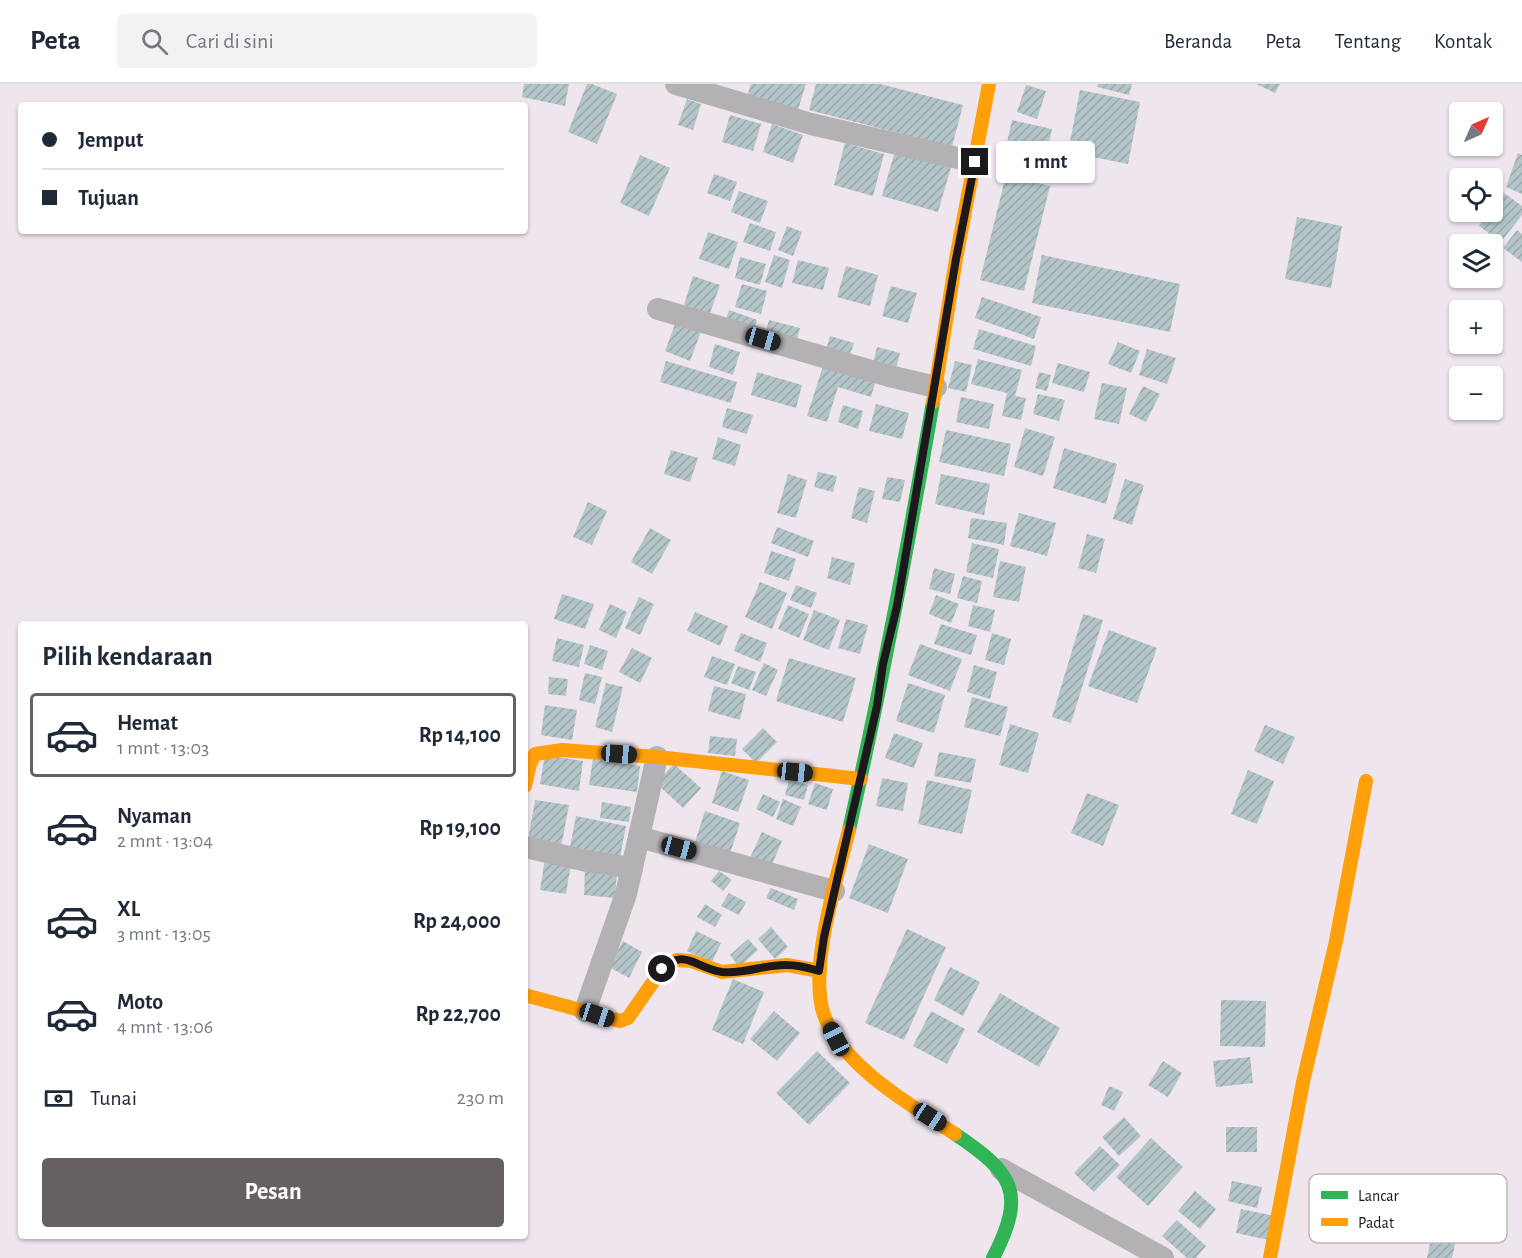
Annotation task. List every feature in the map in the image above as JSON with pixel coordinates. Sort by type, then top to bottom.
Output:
[{"type":"main road","points":[[989,84],[956,259],[897,606],[883,664],[877,706],[861,779],[834,891],[819,971],[820,993],[825,1017],[836,1039],[851,1057],[882,1083],[959,1136],[1001,1169],[1010,1185],[1013,1199],[1011,1220],[993,1258]]},
{"type":"main road","points":[[528,773],[536,754],[562,750],[657,757],[861,779]]},
{"type":"main road","points":[[1270,1258],[1303,1082],[1336,940],[1366,781]]},
{"type":"main road","points":[[528,996],[620,1022],[628,1018],[662,969],[677,959],[684,959],[714,971],[730,973],[785,965],[819,971]]},
{"type":"street","points":[[675,84],[811,124],[975,162]]},
{"type":"street","points":[[658,309],[889,376],[936,387]]},
{"type":"street","points":[[585,1011],[626,894],[657,757]]},
{"type":"street","points":[[639,837],[834,891]]},
{"type":"street","points":[[528,848],[632,868]]},
{"type":"street","points":[[1001,1169],[1163,1258]]},
{"type":"building","points":[[524,84],[569,84],[565,106],[522,97]]},
{"type":"building","points":[[587,84],[617,94],[597,144],[568,132]]},
{"type":"building","points":[[751,84],[806,84],[797,113],[747,97]]},
{"type":"building","points":[[816,84],[880,84],[963,105],[952,147],[809,110]]},
{"type":"building","points":[[1098,84],[1132,84],[1129,95],[1097,87]]},
{"type":"building","points":[[1256,84],[1280,84],[1275,93]]},
{"type":"building","points":[[1026,85],[1046,91],[1037,119],[1017,112]]},
{"type":"building","points":[[1080,90],[1140,102],[1128,164],[1068,152]]},
{"type":"building","points":[[687,99],[701,104],[693,130],[678,125]]},
{"type":"building","points":[[730,115],[761,124],[753,151],[722,142]]},
{"type":"building","points":[[1012,120],[1052,129],[1045,160],[1005,151]]},
{"type":"building","points":[[772,124],[803,135],[793,163],[763,152]]},
{"type":"building","points":[[845,143],[884,154],[873,196],[834,185]]},
{"type":"building","points":[[895,151],[951,167],[938,212],[882,196]]},
{"type":"building","points":[[1518,153],[1522,155],[1522,194],[1506,187]]},
{"type":"building","points":[[640,155],[670,168],[649,216],[620,203]]},
{"type":"building","points":[[714,174],[737,182],[730,201],[707,193]]},
{"type":"building","points":[[1006,175],[1050,186],[1024,291],[980,280]]},
{"type":"building","points":[[739,191],[768,201],[760,223],[731,212]]},
{"type":"building","points":[[1503,194],[1522,206],[1522,215],[1503,239],[1503,234],[1490,234],[1479,226],[1482,222],[1503,222]]},
{"type":"building","points":[[1297,217],[1342,226],[1331,288],[1285,279]]},
{"type":"building","points":[[750,223],[776,232],[770,251],[743,242]]},
{"type":"building","points":[[787,226],[802,232],[793,256],[778,250]]},
{"type":"building","points":[[1517,230],[1522,234],[1522,262],[1503,248]]},
{"type":"building","points":[[708,232],[738,242],[729,269],[699,259]]},
{"type":"building","points":[[774,255],[790,260],[782,288],[765,282]]},
{"type":"building","points":[[1042,255],[1180,284],[1170,332],[1032,303]]},
{"type":"building","points":[[740,257],[766,264],[760,285],[735,278]]},
{"type":"building","points":[[798,260],[829,268],[823,290],[792,283]]},
{"type":"building","points":[[846,266],[878,275],[870,306],[837,297]]},
{"type":"building","points":[[693,276],[720,285],[710,313],[684,305]]},
{"type":"building","points":[[742,284],[767,291],[761,314],[735,307]]},
{"type":"building","points":[[891,286],[917,293],[908,323],[882,316]]},
{"type":"building","points":[[982,297],[1041,317],[1034,339],[975,318]]},
{"type":"building","points":[[729,310],[757,320],[753,332],[725,322]]},
{"type":"building","points":[[677,319],[702,329],[690,361],[665,351]]},
{"type":"building","points":[[769,320],[800,328],[796,344],[765,335]]},
{"type":"building","points":[[979,329],[1036,346],[1031,366],[973,349]]},
{"type":"building","points":[[830,336],[854,343],[849,357],[826,350]]},
{"type":"building","points":[[1118,342],[1140,351],[1131,373],[1108,364]]},
{"type":"building","points":[[715,344],[740,352],[733,375],[709,367]]},
{"type":"building","points":[[877,347],[900,353],[896,368],[873,363]]},
{"type":"building","points":[[1147,349],[1176,358],[1167,384],[1139,375]]},
{"type":"building","points":[[978,359],[1022,370],[1015,396],[1026,398],[1021,420],[1002,416],[1007,393],[971,384]]},
{"type":"building","points":[[666,361],[737,382],[731,403],[660,382]]},
{"type":"building","points":[[955,361],[972,365],[966,392],[948,388]]},
{"type":"building","points":[[824,363],[876,380],[871,397],[838,387],[827,422],[807,416]]},
{"type":"building","points":[[1058,363],[1090,372],[1084,392],[1052,383]]},
{"type":"building","points":[[757,372],[802,385],[796,408],[751,395]]},
{"type":"building","points":[[1039,372],[1051,375],[1047,391],[1035,388]]},
{"type":"building","points":[[1102,383],[1127,388],[1119,424],[1094,419]]},
{"type":"building","points":[[1143,386],[1160,394],[1146,422],[1129,414]]},
{"type":"building","points":[[1038,394],[1065,400],[1059,421],[1033,414]]},
{"type":"building","points":[[961,397],[994,404],[989,429],[956,422]]},
{"type":"building","points":[[876,404],[909,413],[902,439],[869,431]]},
{"type":"building","points":[[843,405],[863,411],[858,429],[838,422]]},
{"type":"building","points":[[727,408],[753,415],[747,434],[722,427]]},
{"type":"building","points":[[1025,428],[1055,437],[1043,476],[1014,467]]},
{"type":"building","points":[[946,430],[1011,444],[1004,476],[939,462]]},
{"type":"building","points":[[718,437],[741,445],[735,466],[712,459]]},
{"type":"building","points":[[1064,448],[1117,464],[1106,504],[1053,488]]},
{"type":"building","points":[[671,450],[698,458],[690,482],[664,474]]},
{"type":"building","points":[[818,472],[837,476],[833,492],[814,487]]},
{"type":"building","points":[[788,474],[807,480],[796,518],[777,513]]},
{"type":"building","points":[[941,474],[990,484],[984,515],[935,504]]},
{"type":"building","points":[[887,477],[905,480],[900,502],[882,499]]},
{"type":"building","points":[[1125,479],[1144,485],[1132,525],[1113,519]]},
{"type":"building","points":[[859,487],[875,491],[867,523],[851,518]]},
{"type":"building","points":[[588,502],[607,511],[592,545],[573,537]]},
{"type":"building","points":[[1019,513],[1056,523],[1047,556],[1010,546]]},
{"type":"building","points":[[971,518],[1007,523],[1004,545],[968,538]]},
{"type":"building","points":[[777,527],[814,541],[808,557],[771,543]]},
{"type":"building","points":[[650,528],[671,540],[652,574],[631,562]]},
{"type":"building","points":[[1087,534],[1105,539],[1096,573],[1078,568]]},
{"type":"building","points":[[972,543],[999,549],[993,578],[966,572]]},
{"type":"building","points":[[771,551],[796,559],[789,581],[764,573]]},
{"type":"building","points":[[832,557],[855,563],[850,585],[827,578]]},
{"type":"building","points":[[1000,561],[1026,567],[1019,602],[993,597]]},
{"type":"building","points":[[934,568],[955,574],[950,594],[929,589]]},
{"type":"building","points":[[963,576],[982,581],[977,603],[957,598]]},
{"type":"building","points":[[760,582],[787,593],[772,629],[745,617]]},
{"type":"building","points":[[796,585],[817,593],[811,608],[790,600]]},
{"type":"building","points":[[562,594],[594,604],[585,629],[554,619]]},
{"type":"building","points":[[936,595],[959,604],[951,623],[929,614]]},
{"type":"building","points":[[639,597],[654,604],[640,635],[625,628]]},
{"type":"building","points":[[610,604],[627,612],[616,638],[599,630]]},
{"type":"building","points":[[788,605],[809,614],[799,638],[778,629]]},
{"type":"building","points":[[973,605],[995,610],[990,632],[968,626]]},
{"type":"building","points":[[814,610],[840,620],[829,650],[803,640]]},
{"type":"building","points":[[695,612],[728,626],[720,646],[687,631]]},
{"type":"building","points":[[1083,614],[1103,620],[1071,723],[1052,717]]},
{"type":"building","points":[[846,619],[868,625],[860,654],[838,648]]},
{"type":"building","points":[[941,624],[977,635],[971,655],[934,644]]},
{"type":"building","points":[[1109,630],[1157,648],[1137,703],[1088,686]]},
{"type":"building","points":[[741,633],[767,643],[760,662],[734,651]]},
{"type":"building","points":[[992,633],[1011,639],[1004,665],[985,660]]},
{"type":"building","points":[[557,638],[584,645],[579,667],[552,661]]},
{"type":"building","points":[[920,644],[962,659],[950,691],[908,675]]},
{"type":"building","points":[[590,645],[608,651],[602,670],[584,664]]},
{"type":"building","points":[[632,648],[652,658],[640,683],[619,672]]},
{"type":"building","points":[[712,656],[735,664],[727,685],[704,677]]},
{"type":"building","points":[[789,658],[856,678],[843,722],[776,701]]},
{"type":"building","points":[[764,663],[778,670],[766,696],[752,690]]},
{"type":"building","points":[[974,665],[997,672],[990,699],[967,692]]},
{"type":"building","points":[[738,666],[756,672],[749,690],[731,683]]},
{"type":"building","points":[[585,673],[602,677],[595,704],[579,700]]},
{"type":"building","points":[[549,677],[568,679],[566,696],[548,694]]},
{"type":"building","points":[[606,683],[623,687],[612,732],[595,727]]},
{"type":"building","points":[[908,683],[945,695],[934,733],[896,721]]},
{"type":"building","points":[[714,686],[746,694],[740,720],[708,711]]},
{"type":"building","points":[[972,697],[1008,707],[1000,736],[964,727]]},
{"type":"building","points":[[545,705],[577,710],[572,740],[541,735]]},
{"type":"building","points":[[1010,724],[1039,733],[1028,773],[999,765]]},
{"type":"building","points":[[1265,725],[1295,737],[1283,764],[1254,751]]},
{"type":"building","points":[[763,728],[777,742],[756,763],[742,749]]},
{"type":"building","points":[[894,733],[923,743],[914,768],[885,758]]},
{"type":"building","points":[[710,736],[737,739],[735,756],[708,753]]},
{"type":"building","points":[[939,752],[976,759],[971,783],[934,776]]},
{"type":"building","points":[[545,755],[583,761],[579,791],[540,784]]},
{"type":"building","points":[[593,759],[640,766],[637,792],[589,785]]},
{"type":"building","points":[[674,764],[701,788],[683,808],[656,783]]},
{"type":"building","points":[[1248,770],[1274,781],[1257,824],[1231,814]]},
{"type":"building","points":[[722,771],[749,780],[738,812],[712,803]]},
{"type":"building","points":[[882,778],[908,783],[903,811],[876,806]]},
{"type":"building","points":[[789,780],[808,785],[804,800],[785,795]]},
{"type":"building","points":[[927,780],[972,790],[962,834],[918,824]]},
{"type":"building","points":[[815,783],[833,789],[827,810],[808,804]]},
{"type":"building","points":[[1087,793],[1119,805],[1103,846],[1071,833]]},
{"type":"building","points":[[763,794],[780,802],[773,817],[756,809]]},
{"type":"building","points":[[783,799],[801,807],[793,826],[776,819]]},
{"type":"building","points":[[535,800],[569,805],[561,847],[528,841]]},
{"type":"building","points":[[602,802],[631,807],[629,822],[600,818]]},
{"type":"building","points":[[705,811],[740,823],[730,854],[695,842]]},
{"type":"building","points":[[576,816],[626,826],[620,857],[570,847]]},
{"type":"building","points":[[762,832],[782,841],[771,867],[750,858]]},
{"type":"building","points":[[869,844],[908,859],[888,913],[849,898]]},
{"type":"building","points":[[545,859],[571,864],[566,894],[540,890]]},
{"type":"building","points":[[585,868],[617,871],[615,898],[584,895]]},
{"type":"building","points":[[719,871],[732,880],[723,891],[711,881]]},
{"type":"building","points":[[771,888],[798,899],[794,910],[766,898]]},
{"type":"building","points":[[729,893],[746,902],[739,915],[721,906]]},
{"type":"building","points":[[705,904],[722,915],[715,927],[697,917]]},
{"type":"building","points":[[771,927],[788,947],[775,959],[758,939]]},
{"type":"building","points":[[907,929],[946,947],[904,1040],[865,1023]]},
{"type":"building","points":[[696,931],[721,943],[712,962],[687,951]]},
{"type":"building","points":[[748,939],[758,950],[739,967],[730,955]]},
{"type":"building","points":[[623,941],[642,952],[629,978],[609,967]]},
{"type":"building","points":[[950,967],[980,982],[963,1016],[934,1000]]},
{"type":"building","points":[[733,979],[764,992],[743,1044],[712,1030]]},
{"type":"building","points":[[1000,993],[1060,1028],[1039,1067],[977,1032]]},
{"type":"building","points":[[1221,1000],[1266,1001],[1265,1047],[1220,1046]]},
{"type":"building","points":[[774,1011],[800,1033],[777,1061],[750,1039]]},
{"type":"building","points":[[931,1011],[965,1029],[947,1064],[913,1046]]},
{"type":"building","points":[[817,1051],[850,1083],[809,1125],[776,1093]]},
{"type":"building","points":[[1250,1057],[1253,1083],[1216,1087],[1213,1061]]},
{"type":"building","points":[[1163,1061],[1182,1073],[1168,1097],[1148,1085]]},
{"type":"building","points":[[1109,1086],[1123,1092],[1114,1111],[1101,1105]]},
{"type":"building","points":[[1124,1117],[1141,1136],[1119,1156],[1102,1137]]},
{"type":"building","points":[[1226,1127],[1257,1127],[1257,1152],[1226,1152]]},
{"type":"building","points":[[1151,1138],[1183,1167],[1148,1206],[1116,1177]]},
{"type":"building","points":[[1100,1146],[1120,1165],[1094,1192],[1074,1173]]},
{"type":"building","points":[[1232,1181],[1262,1187],[1257,1208],[1228,1201]]},
{"type":"building","points":[[1195,1191],[1216,1209],[1200,1229],[1178,1211]]},
{"type":"building","points":[[1241,1209],[1274,1216],[1269,1240],[1236,1233]]},
{"type":"building","points":[[1177,1220],[1206,1246],[1196,1258],[1187,1258],[1162,1236]]},
{"type":"building","points":[[1430,1243],[1455,1243],[1452,1258],[1427,1258]]},
{"type":"traffic: fast","points":[[849,830],[894,617],[933,402]]},
{"type":"traffic: fast","points":[[955,1134],[990,1161],[1001,1173],[1008,1186],[1011,1200],[1010,1216],[993,1258]]},
{"type":"traffic: slow","points":[[933,402],[956,259],[989,84]]},
{"type":"traffic: slow","points":[[528,773],[535,754],[562,750],[657,757],[861,779]]},
{"type":"traffic: slow","points":[[1270,1258],[1303,1082],[1336,941],[1366,781]]},
{"type":"traffic: slow","points":[[849,830],[826,923],[822,949],[819,973],[824,1015],[833,1034],[862,1068],[899,1097],[955,1134]]},
{"type":"traffic: slow","points":[[528,996],[620,1021],[628,1018],[662,969],[677,960],[691,961],[722,972],[787,965],[820,971]]},
{"type":"route","points":[[662,969],[677,959],[684,959],[714,971],[730,973],[785,965],[819,971],[824,937],[861,779],[877,706],[883,664],[897,606],[956,259],[975,162]]}]
